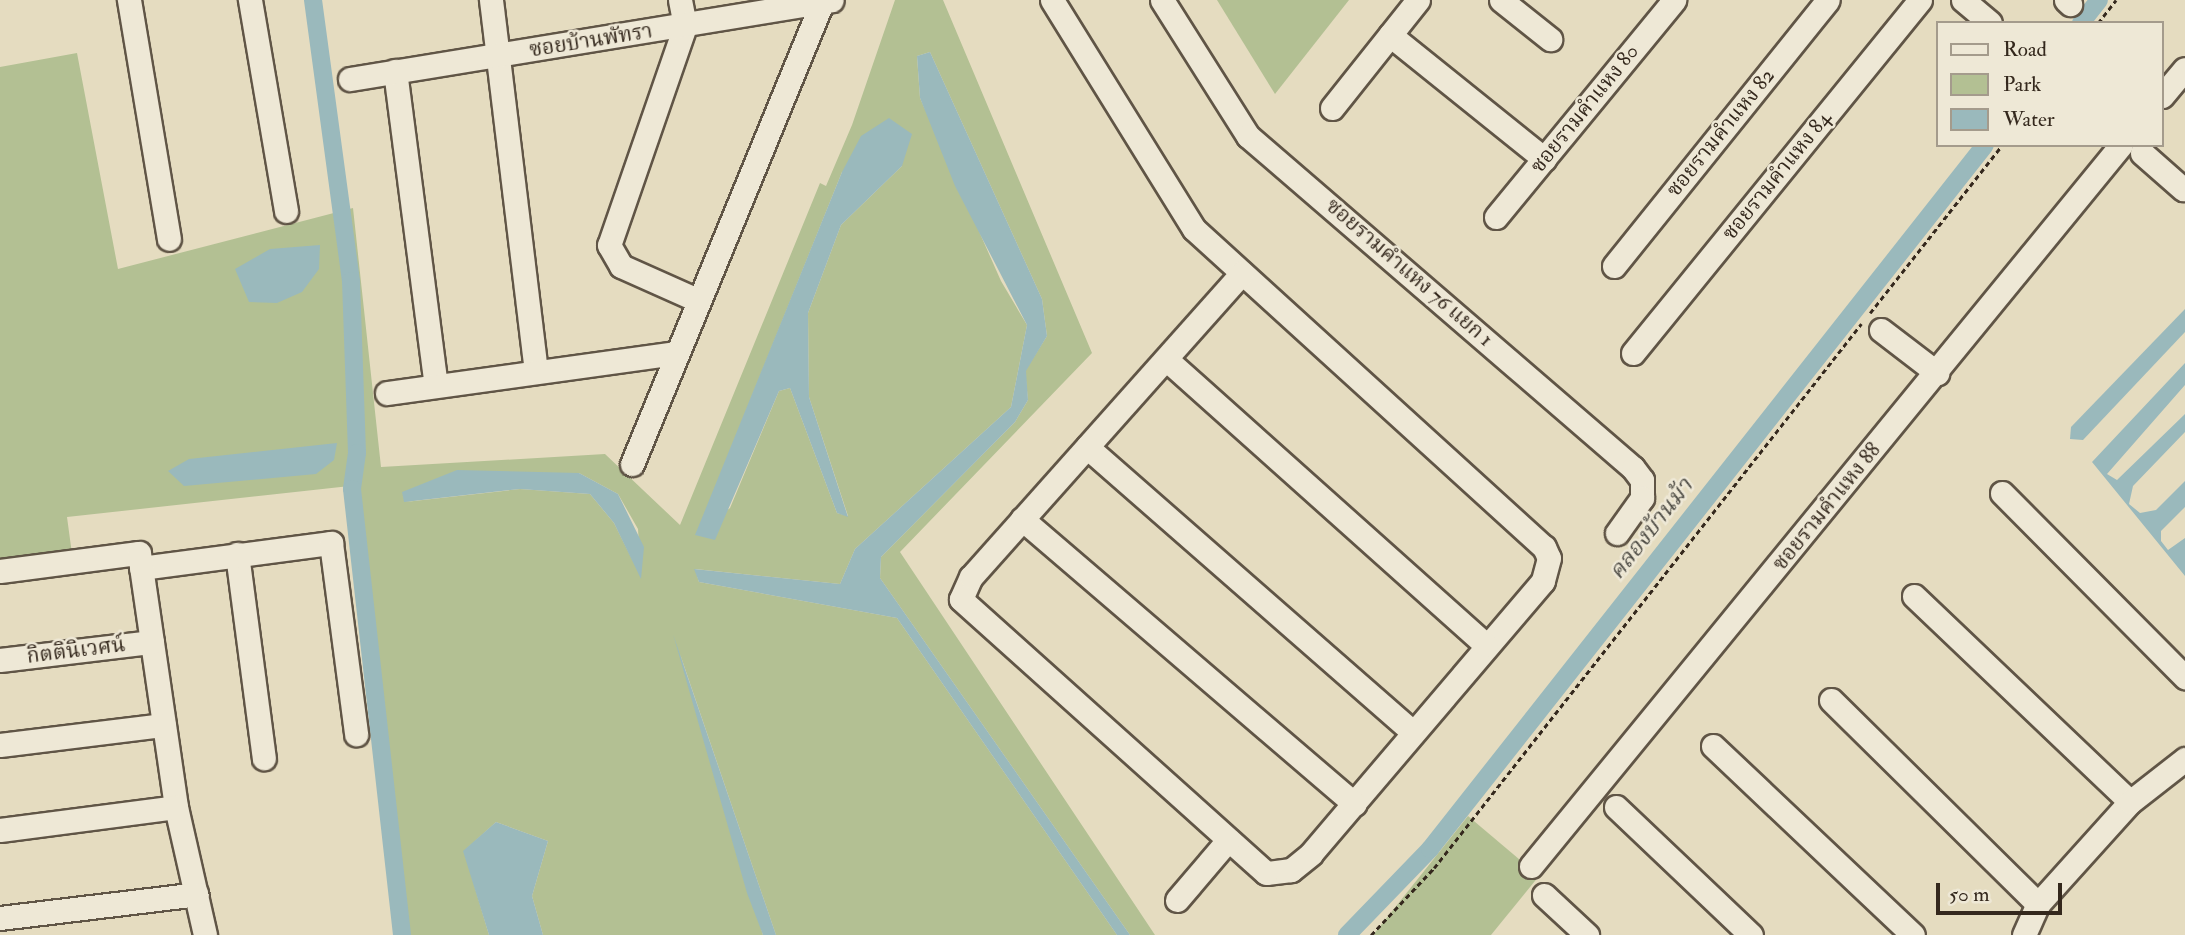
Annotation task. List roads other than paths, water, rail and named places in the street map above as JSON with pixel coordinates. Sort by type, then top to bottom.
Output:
[{"type":"street","points":[[129,0],[169,239]]},
{"type":"street","points":[[250,0],[286,211]]},
{"type":"street","points":[[491,0],[536,371]]},
{"type":"street","points":[[680,0],[685,26],[609,245],[621,266],[695,299]]},
{"type":"street","points":[[1052,0],[1174,201],[1242,273],[1545,547],[1549,571],[1543,581],[1486,645],[1355,804],[1291,870],[1266,873],[967,610],[961,599],[965,586],[1022,519],[1242,273]]},
{"type":"street","name":"ซอยรามคำแหง 76 แยก 1","points":[[1162,0],[1248,136],[1633,468],[1642,480],[1642,498],[1617,533]]},
{"type":"street","points":[[1332,108],[1418,0]]},
{"type":"street","points":[[1502,0],[1550,39]]},
{"type":"street","name":"ซอยรามคำแหง 80","points":[[1496,217],[1674,0]]},
{"type":"street","name":"ซอยรามคำแหง 82","points":[[1614,266],[1828,0]]},
{"type":"street","name":"ซอยรามคำแหง 84","points":[[1633,353],[1920,0]]},
{"type":"street","points":[[1963,0],[1988,21]]},
{"type":"street","points":[[632,464],[695,299],[826,1]]},
{"type":"street","name":"ซอยบ้านพัทรา","points":[[350,79],[826,1]]},
{"type":"street","points":[[1390,35],[1544,159]]},
{"type":"street","points":[[2164,94],[2185,69]]},
{"type":"street","points":[[395,71],[436,385]]},
{"type":"street","points":[[2132,149],[2184,189]]},
{"type":"street","name":"ซอยรามคำแหง 88","points":[[1531,866],[1937,373],[2132,149]]},
{"type":"street","points":[[1881,330],[1937,373]]},
{"type":"street","points":[[387,393],[674,353]]},
{"type":"street","points":[[1166,359],[1486,645]]},
{"type":"street","points":[[1087,447],[1413,732]]},
{"type":"street","points":[[2002,493],[2185,677]]},
{"type":"street","points":[[1022,519],[1355,804]]},
{"type":"street","points":[[141,568],[331,543],[356,734]]},
{"type":"street","points":[[0,572],[139,553],[176,807],[205,935]]},
{"type":"street","points":[[237,554],[264,758]]},
{"type":"street","points":[[1914,596],[2130,802]]},
{"type":"street","name":"กิตตินิเวศน์","points":[[0,660],[152,642]]},
{"type":"street","points":[[1831,700],[2038,904]]},
{"type":"street","points":[[0,745],[164,725]]},
{"type":"street","points":[[1713,746],[1913,935]]},
{"type":"street","points":[[2024,935],[2038,904],[2130,802],[2185,759]]},
{"type":"street","points":[[0,830],[176,807]]},
{"type":"street","points":[[1616,807],[1751,935]]},
{"type":"street","points":[[1177,900],[1228,839]]},
{"type":"street","points":[[0,918],[197,894]]},
{"type":"street","points":[[1544,894],[1587,935]]},
{"type":"water","points":[[930,52],[1042,299],[1047,336],[1026,371],[1028,400],[1015,422],[881,557],[880,578],[1130,935],[1117,935],[897,618],[699,582],[694,569],[840,584],[855,549],[1011,407],[1027,325],[955,186],[920,98],[917,56]]},
{"type":"water","points":[[889,118],[912,134],[902,166],[841,225],[808,313],[809,397],[848,517],[837,513],[790,388],[779,391],[715,540],[695,535],[842,172],[861,136]]},
{"type":"water","points":[[320,245],[319,269],[302,292],[277,303],[249,302],[235,269],[270,249]]},
{"type":"water","points":[[2185,309],[2185,332],[2083,440],[2070,439],[2071,427]]},
{"type":"water","points":[[2185,363],[2185,385],[2107,474],[2117,480],[2185,414],[2185,432],[2133,486],[2129,504],[2140,513],[2156,510],[2185,481],[2185,507],[2161,531],[2161,541],[2168,550],[2185,538],[2185,576],[2092,462]]},
{"type":"water","points":[[337,443],[334,460],[316,474],[184,486],[168,471],[189,459]]},
{"type":"water","points":[[457,470],[579,473],[618,494],[644,547],[641,579],[614,523],[590,494],[520,489],[404,502],[402,492]]},
{"type":"water","points":[[673,634],[776,935],[763,935],[747,893]]},
{"type":"water","points":[[496,822],[548,841],[532,896],[543,935],[489,935],[463,851]]},
{"type":"waterway","points":[[313,0],[351,281],[357,453],[352,489],[402,935]]},
{"type":"waterway","name":"คลองบ้านม้า","points":[[2083,21],[2099,0]]},
{"type":"waterway","name":"คลองบ้านม้า","points":[[1347,935],[1430,849],[1983,147]]}]
